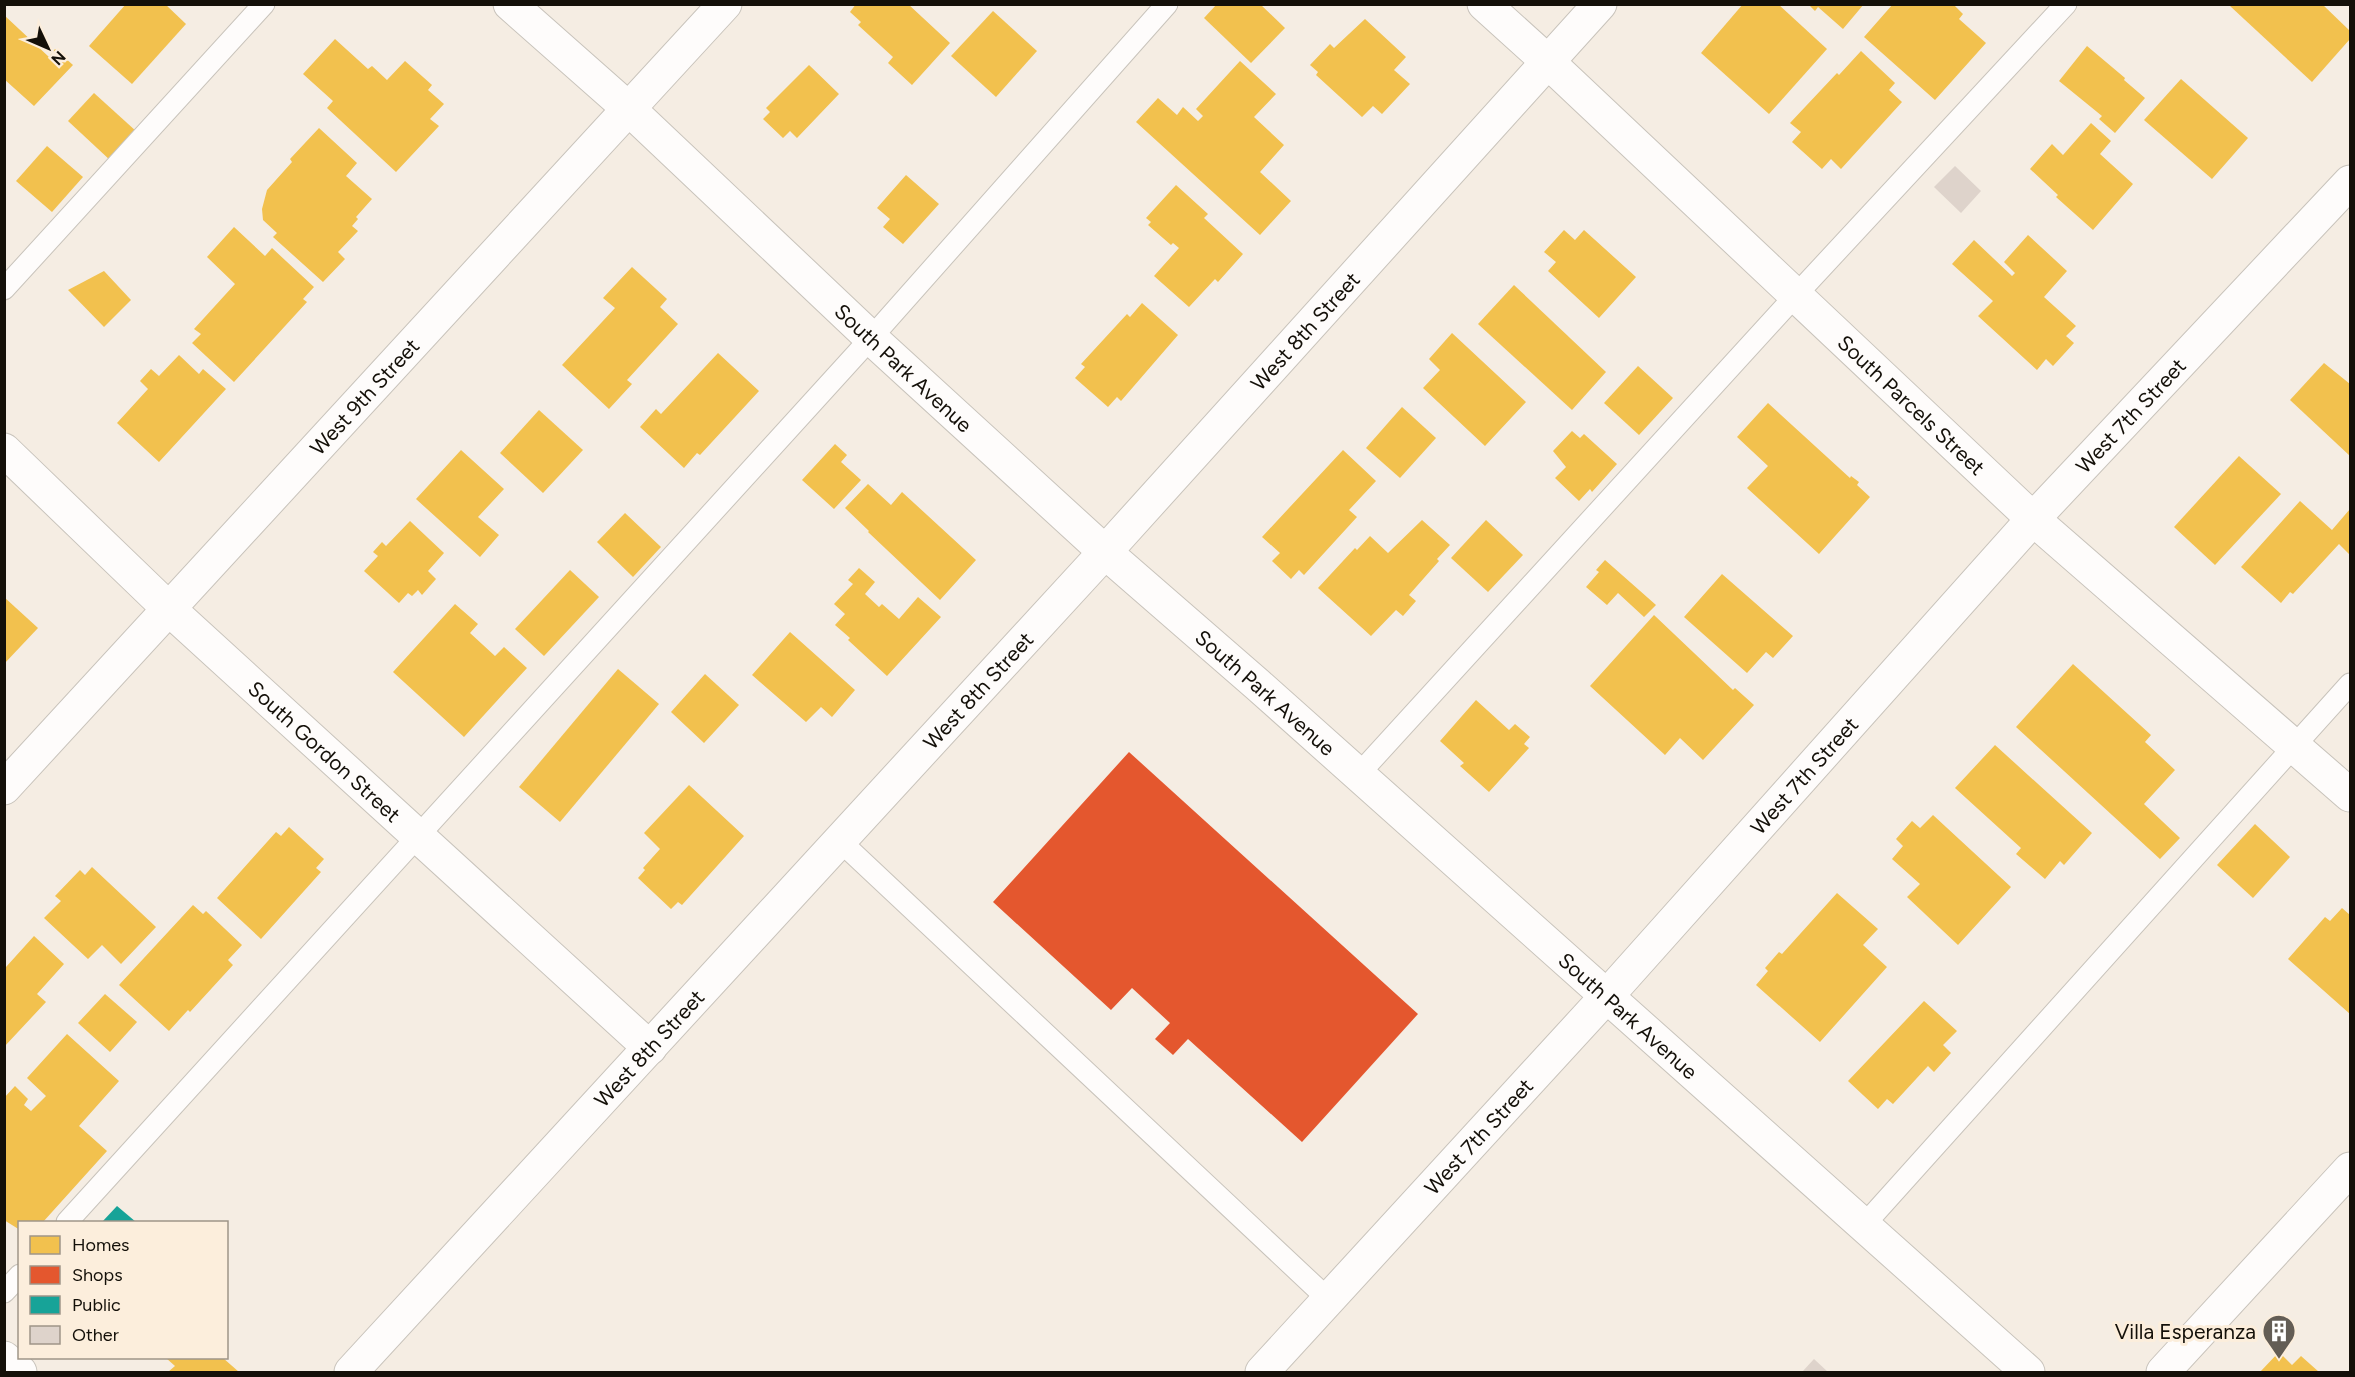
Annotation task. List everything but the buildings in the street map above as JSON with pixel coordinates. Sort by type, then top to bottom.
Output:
[{"type":"street","name":"South Park Avenue","points":[[510,4],[630,110],[871,338],[1105,552],[2028,1372]]},
{"type":"street","name":"West 9th Street","points":[[4,788],[630,110],[725,4]]},
{"type":"street","name":"South Parcels Street","points":[[1484,4],[2033,519],[2350,795]]},
{"type":"street","name":"West 8th Street","points":[[351,1372],[1105,552],[1599,4]]},
{"type":"street","name":"West 7th Street","points":[[1262,1372],[1606,997],[2033,519],[2350,182]]},
{"type":"street","name":"South Gordon Street","points":[[4,450],[169,609],[650,1048]]},
{"type":"street","points":[[2163,1372],[2350,1169]]},
{"type":"street","points":[[4,1358],[20,1372]]},
{"type":"lane","points":[[4,289],[264,4]]},
{"type":"lane","points":[[68,1221],[871,338],[1167,4]]},
{"type":"lane","points":[[1358,775],[1796,295],[2066,4]]},
{"type":"lane","points":[[1864,1225],[2350,684]]},
{"type":"lane","points":[[840,841],[1328,1299]]},
{"type":"lane","points":[[4,1292],[18,1277]]},
{"type":"place","name":"Villa Esperanza","points":[[2279,1360]]}]
